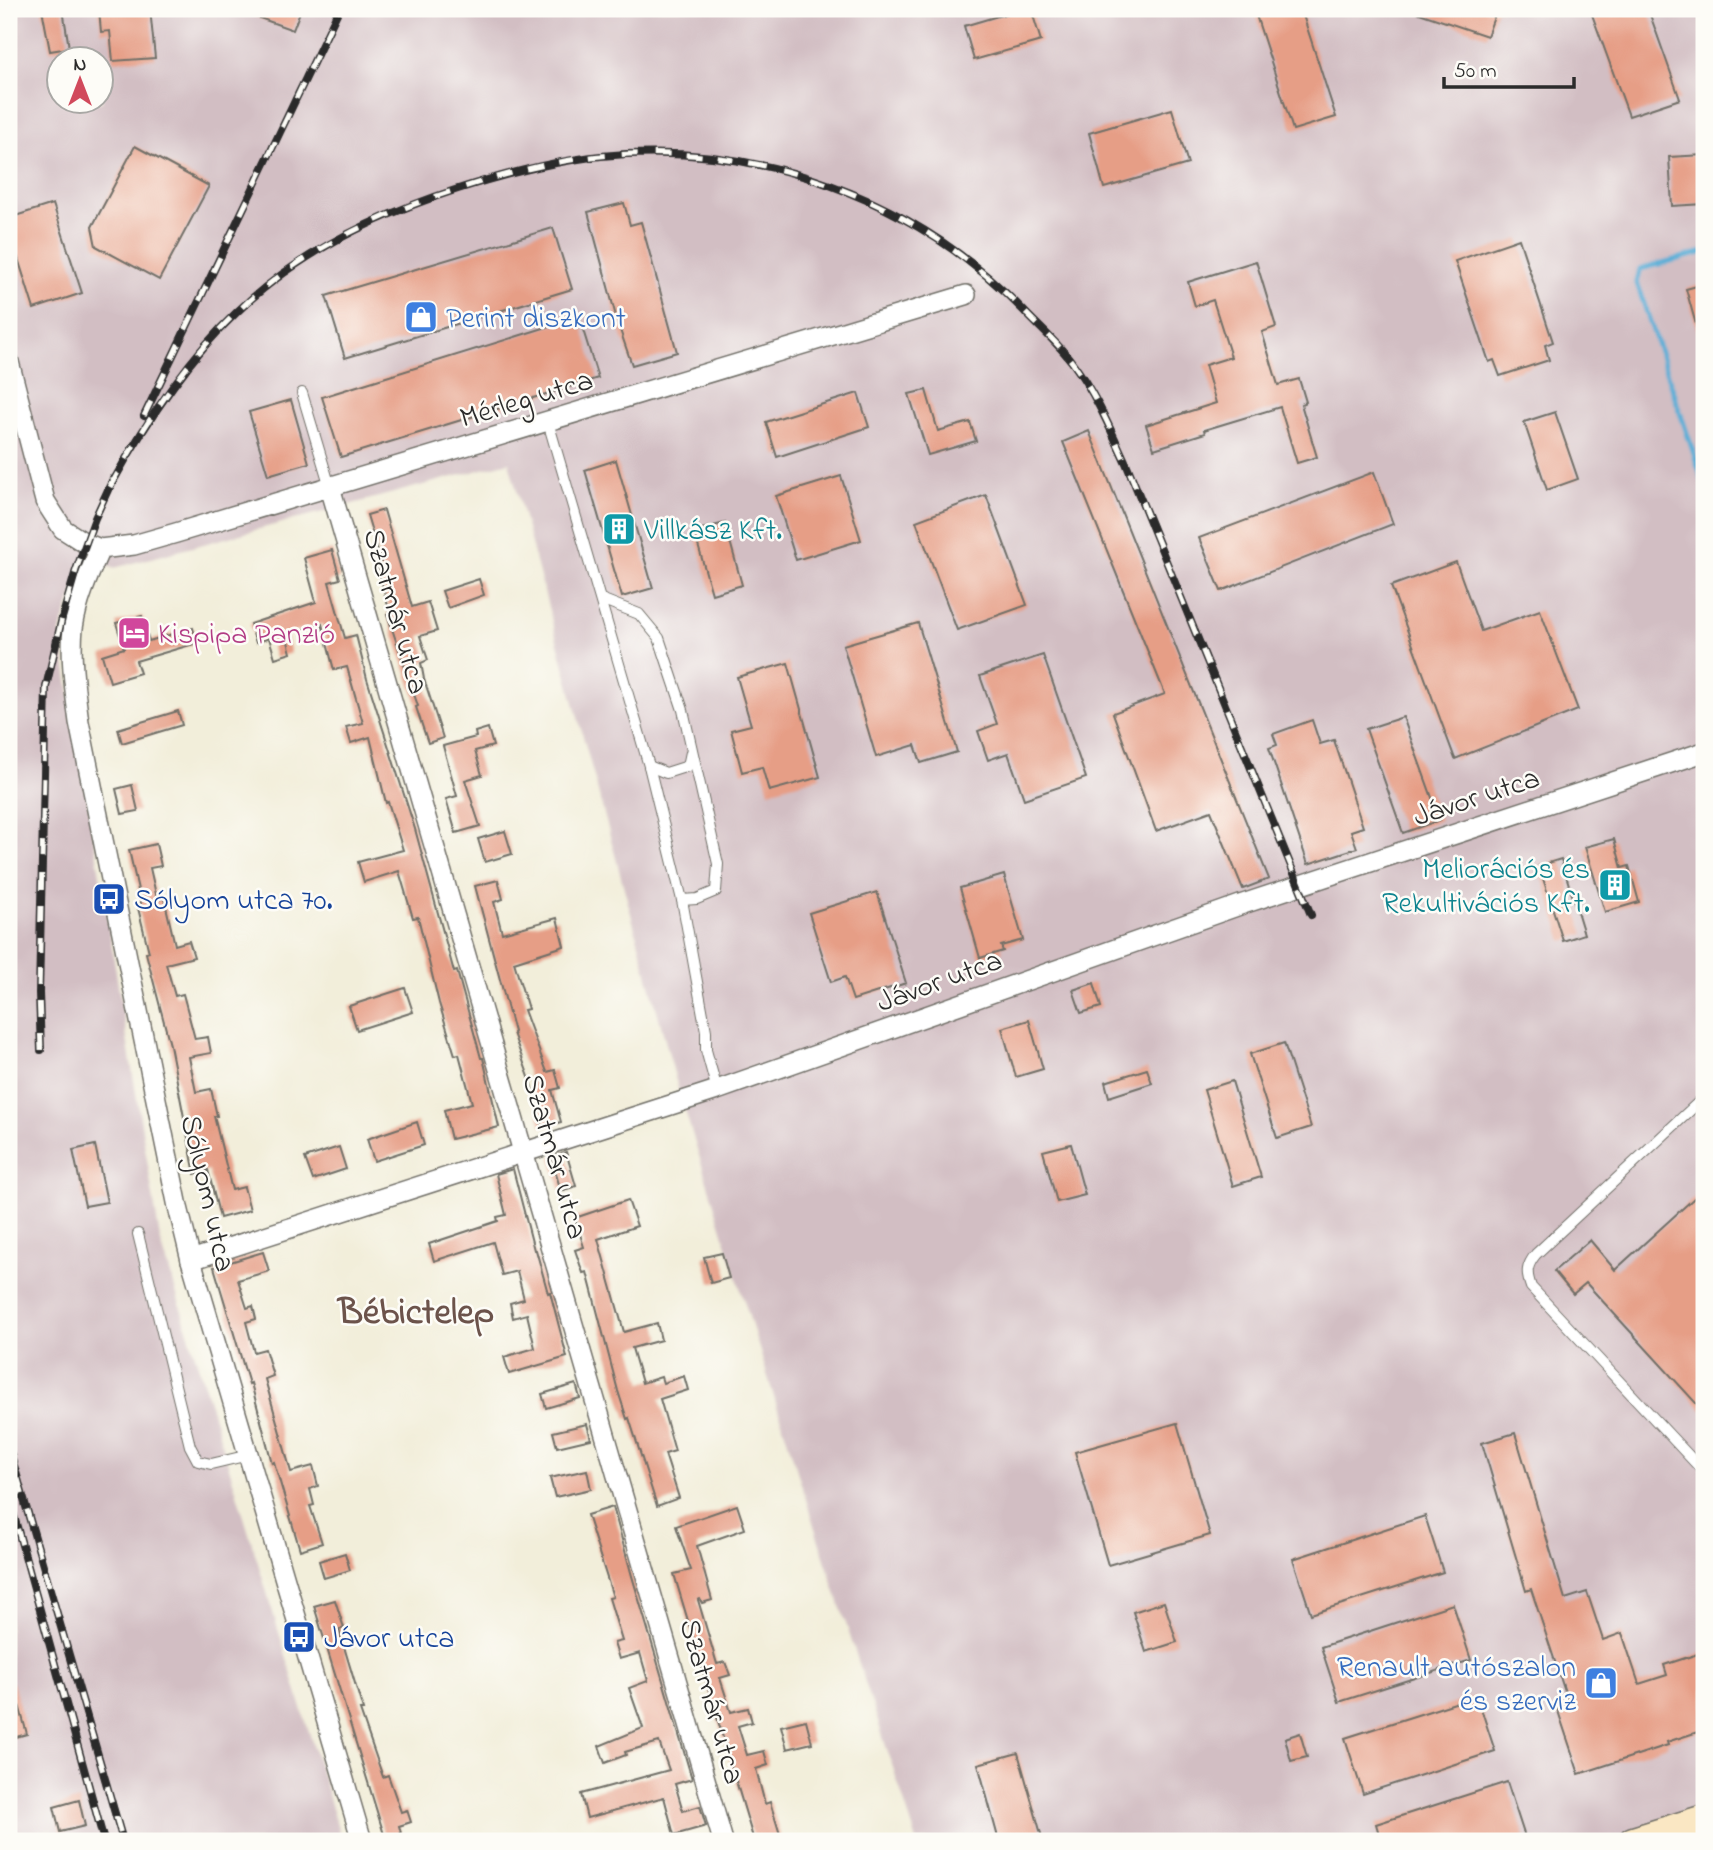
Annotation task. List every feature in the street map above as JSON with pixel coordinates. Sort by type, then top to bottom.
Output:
[{"type":"street","name":"Mérleg utca","points":[[100,549],[134,545],[966,295]]},
{"type":"street","points":[[9,362],[46,501],[63,529],[100,549]]},
{"type":"street","name":"Szatmár utca","points":[[330,487],[723,1841]]},
{"type":"street","name":"Sólyom utca","points":[[100,549],[86,582],[74,626],[74,680],[82,735],[191,1260],[362,1841]]},
{"type":"street","name":"Jávor utca","points":[[191,1260],[717,1090],[1240,905],[1704,752]]},
{"type":"street","points":[[1633,1841],[1704,1819]]},
{"type":"lane","points":[[302,393],[330,487]]},
{"type":"lane","points":[[548,422],[649,766],[682,900],[706,1031],[706,1050],[717,1090]]},
{"type":"lane","points":[[601,599],[639,614],[659,638],[683,710],[718,863],[716,891],[697,899],[682,900]]},
{"type":"lane","points":[[649,766],[666,773],[688,766],[692,749]]},
{"type":"lane","points":[[1704,1100],[1536,1254],[1528,1265],[1527,1276],[1531,1287],[1704,1472]]},
{"type":"lane","points":[[138,1234],[190,1446],[198,1461],[211,1464],[249,1455]]},
{"type":"shaded area","points":[[9,9],[1704,9],[1704,1841],[917,1841],[818,1538],[678,1088],[509,462],[114,568],[85,561],[60,632],[160,1239],[342,1841],[9,1841]]},
{"type":"building","points":[[42,9],[63,9],[69,46],[49,46]]},
{"type":"building","points":[[99,9],[150,9],[155,58],[116,61],[116,46],[112,46],[110,31],[101,32]]},
{"type":"building","points":[[240,9],[301,9],[293,30]]},
{"type":"building","points":[[1022,9],[1031,9],[1041,41],[974,60],[964,26]]},
{"type":"building","points":[[1254,9],[1301,9],[1336,117],[1293,130]]},
{"type":"building","points":[[1497,9],[1487,36],[1413,11]]},
{"type":"building","points":[[1590,9],[1648,9],[1680,99],[1629,116]]},
{"type":"building","points":[[1172,109],[1188,164],[1104,188],[1089,133]]},
{"type":"building","points":[[135,146],[209,186],[159,280],[96,246],[92,227]]},
{"type":"building","points":[[1704,155],[1704,204],[1672,206],[1669,157]]},
{"type":"building","points":[[624,203],[630,225],[641,222],[677,352],[632,365],[618,324],[588,212]]},
{"type":"building","points":[[53,204],[82,293],[34,309],[9,230],[9,218]]},
{"type":"building","points":[[553,228],[572,289],[345,358],[326,296]]},
{"type":"building","points":[[1519,239],[1553,342],[1545,345],[1549,360],[1500,376],[1494,360],[1489,362],[1455,261]]},
{"type":"building","points":[[1256,261],[1276,327],[1262,332],[1278,385],[1299,379],[1306,402],[1301,404],[1317,457],[1297,463],[1280,407],[1204,430],[1205,433],[1154,449],[1146,425],[1216,403],[1205,365],[1231,357],[1213,300],[1195,306],[1188,282]]},
{"type":"building","points":[[1704,284],[1704,338],[1700,339],[1686,289]]},
{"type":"building","points":[[579,317],[598,378],[341,457],[322,397]]},
{"type":"building","points":[[926,390],[938,431],[970,422],[976,441],[928,455],[909,394]]},
{"type":"building","points":[[858,393],[869,427],[777,457],[766,422]]},
{"type":"building","points":[[291,400],[309,463],[268,475],[249,412]]},
{"type":"building","points":[[1555,412],[1578,479],[1547,490],[1524,422]]},
{"type":"building","points":[[1089,431],[1269,879],[1243,889],[1211,811],[1156,831],[1113,713],[1165,694],[1063,442]]},
{"type":"building","name":"Villkász Kft.","points":[[616,460],[653,588],[622,597],[585,470]]},
{"type":"building","points":[[1374,472],[1393,524],[1221,591],[1199,538]]},
{"type":"building","points":[[841,476],[861,540],[796,560],[776,496]]},
{"type":"building","points":[[986,495],[1027,605],[957,630],[916,521]]},
{"type":"building","points":[[384,510],[412,607],[428,602],[437,631],[420,636],[428,660],[421,663],[424,679],[443,738],[428,743],[387,614],[390,613],[376,563],[381,562],[367,515]]},
{"type":"building","points":[[725,523],[742,585],[712,594],[694,531]]},
{"type":"building","points":[[332,550],[340,579],[329,582],[345,638],[356,635],[367,679],[415,829],[454,972],[457,971],[483,1058],[499,1127],[451,1139],[444,1110],[472,1103],[459,1054],[455,1055],[439,1003],[418,917],[413,918],[399,871],[364,882],[358,862],[403,850],[388,802],[386,803],[370,737],[351,743],[346,727],[363,723],[347,667],[334,670],[322,624],[286,634],[291,653],[275,658],[269,638],[256,643],[250,624],[316,602],[304,558]]},
{"type":"building","points":[[1456,562],[1481,631],[1540,610],[1578,710],[1455,759],[1391,586]]},
{"type":"building","points":[[479,579],[484,595],[448,608],[442,591]]},
{"type":"building","points":[[142,616],[149,641],[193,628],[197,643],[136,661],[140,673],[110,682],[102,655],[124,648],[116,623]]},
{"type":"building","points":[[918,623],[957,752],[921,763],[915,745],[876,757],[843,645]]},
{"type":"building","points":[[1043,655],[1086,778],[1024,799],[1008,753],[988,760],[978,731],[997,724],[980,676]]},
{"type":"building","points":[[788,663],[820,777],[769,791],[762,767],[742,772],[731,730],[751,725],[737,677]]},
{"type":"building","points":[[178,711],[182,725],[122,743],[118,729]]},
{"type":"building","points":[[1403,717],[1440,820],[1403,833],[1366,729]]},
{"type":"building","points":[[1312,720],[1320,744],[1334,740],[1363,827],[1351,831],[1357,848],[1308,864],[1269,748],[1277,745],[1273,734]]},
{"type":"building","points":[[488,728],[493,746],[475,751],[482,775],[465,780],[480,826],[456,833],[446,799],[457,796],[443,746],[476,737],[475,732]]},
{"type":"building","points":[[132,785],[138,811],[122,814],[116,789]]},
{"type":"building","points":[[505,831],[512,854],[485,862],[478,839]]},
{"type":"building","name":"Meliorációs és Rekultivációs Kft.","points":[[1614,839],[1622,868],[1629,866],[1639,902],[1605,912],[1585,847]]},
{"type":"building","points":[[156,844],[161,866],[150,868],[157,899],[164,898],[175,945],[189,941],[194,957],[166,964],[175,996],[183,994],[195,1039],[208,1037],[211,1053],[189,1057],[196,1092],[211,1089],[217,1116],[214,1116],[232,1190],[244,1187],[250,1210],[220,1218],[208,1170],[195,1174],[170,1045],[146,953],[149,952],[137,904],[141,903],[129,850]]},
{"type":"building","points":[[1561,859],[1584,934],[1563,941],[1539,866]]},
{"type":"building","points":[[1004,875],[1023,940],[1001,946],[1003,951],[980,958],[960,888]]},
{"type":"building","points":[[498,880],[503,899],[494,902],[502,933],[557,918],[564,946],[514,962],[528,1009],[524,1010],[547,1072],[555,1070],[560,1088],[552,1090],[561,1122],[542,1127],[529,1077],[513,1033],[475,886]]},
{"type":"building","points":[[877,892],[906,983],[853,1000],[845,977],[831,982],[809,913]]},
{"type":"building","points":[[1094,983],[1101,1007],[1081,1013],[1073,990]]},
{"type":"building","points":[[405,988],[413,1012],[357,1030],[349,1006]]},
{"type":"building","points":[[1029,1020],[1043,1069],[1016,1077],[1002,1028]]},
{"type":"building","points":[[1284,1043],[1311,1127],[1277,1138],[1250,1054]]},
{"type":"building","points":[[1147,1069],[1152,1083],[1109,1097],[1105,1082]]},
{"type":"building","points":[[1232,1081],[1261,1177],[1233,1186],[1204,1090]]},
{"type":"building","points":[[417,1122],[424,1145],[374,1161],[367,1139]]},
{"type":"building","points":[[1071,1144],[1085,1195],[1057,1202],[1043,1151]]},
{"type":"building","points":[[95,1145],[107,1202],[85,1206],[73,1150]]},
{"type":"building","points":[[339,1147],[346,1169],[313,1180],[305,1158]]},
{"type":"building","points":[[566,1152],[576,1186],[561,1191],[551,1157]]},
{"type":"building","points":[[513,1169],[534,1250],[548,1293],[550,1292],[567,1357],[509,1374],[504,1357],[535,1348],[527,1314],[513,1318],[510,1303],[524,1299],[517,1271],[502,1275],[493,1242],[434,1261],[429,1244],[498,1221],[497,1217],[506,1215],[496,1174]]},
{"type":"building","points":[[1704,1189],[1704,1412],[1586,1283],[1573,1294],[1554,1271],[1590,1240],[1615,1270]]},
{"type":"building","points":[[628,1200],[637,1226],[598,1239],[624,1332],[657,1323],[661,1340],[632,1348],[642,1383],[661,1377],[663,1383],[684,1376],[688,1390],[660,1399],[675,1451],[665,1454],[679,1498],[657,1506],[618,1391],[587,1272],[583,1273],[575,1250],[584,1247],[575,1218]]},
{"type":"building","points":[[263,1252],[269,1271],[238,1280],[247,1308],[253,1306],[256,1319],[246,1322],[254,1352],[265,1349],[273,1376],[265,1379],[291,1472],[313,1466],[318,1486],[310,1489],[314,1505],[310,1506],[322,1543],[300,1550],[214,1267]]},
{"type":"building","points":[[722,1253],[729,1278],[711,1283],[704,1257]]},
{"type":"building","points":[[576,1384],[580,1398],[546,1408],[542,1394]]},
{"type":"building","points":[[1177,1423],[1210,1535],[1108,1565],[1075,1452]]},
{"type":"building","points":[[587,1424],[591,1439],[557,1447],[553,1432]]},
{"type":"building","points":[[1515,1433],[1565,1599],[1587,1592],[1603,1640],[1622,1633],[1639,1684],[1667,1675],[1664,1665],[1704,1652],[1704,1730],[1667,1742],[1668,1745],[1579,1774],[1557,1708],[1569,1704],[1531,1589],[1526,1591],[1482,1443]]},
{"type":"building","points":[[587,1470],[591,1489],[555,1497],[550,1478]]},
{"type":"building","points":[[737,1505],[745,1529],[697,1546],[712,1600],[702,1603],[698,1600],[717,1664],[725,1662],[730,1675],[720,1678],[731,1712],[748,1708],[752,1722],[738,1726],[747,1755],[764,1751],[768,1765],[756,1769],[765,1804],[770,1802],[782,1841],[754,1841],[674,1574],[691,1570],[676,1526]]},
{"type":"building","points":[[613,1507],[692,1779],[675,1784],[683,1811],[700,1806],[706,1826],[674,1835],[664,1797],[587,1818],[581,1794],[669,1770],[659,1742],[625,1752],[626,1755],[605,1763],[599,1746],[643,1728],[629,1688],[648,1681],[640,1653],[619,1659],[614,1643],[622,1641],[609,1598],[613,1597],[587,1515]]},
{"type":"building","points":[[1425,1516],[1443,1572],[1311,1614],[1293,1559]]},
{"type":"building","points":[[345,1553],[350,1570],[324,1578],[319,1561]]},
{"type":"building","points":[[335,1600],[344,1628],[339,1630],[363,1710],[360,1710],[383,1777],[388,1775],[401,1812],[407,1810],[411,1822],[399,1826],[402,1837],[389,1841],[386,1841],[314,1606]]},
{"type":"building","points":[[1164,1602],[1177,1642],[1146,1652],[1133,1612]]},
{"type":"building","points":[[1453,1604],[1471,1660],[1339,1702],[1321,1647]]},
{"type":"building","points":[[9,1683],[13,1683],[27,1734],[9,1739]]},
{"type":"building","points":[[1477,1696],[1495,1751],[1363,1794],[1345,1738]]},
{"type":"building","points":[[806,1720],[812,1743],[787,1749],[781,1726]]},
{"type":"building","points":[[1300,1733],[1307,1757],[1291,1761],[1285,1738]]},
{"type":"building","points":[[1018,1753],[1043,1841],[999,1841],[978,1764]]},
{"type":"building","points":[[1507,1782],[1525,1837],[1512,1841],[1381,1841],[1376,1824]]},
{"type":"building","points":[[79,1800],[85,1826],[60,1832],[54,1807]]},
{"type":"waterway","points":[[1704,252],[1640,269],[1637,283],[1704,484]]},
{"type":"railway","points":[[144,416],[339,9]]},
{"type":"railway","points":[[110,487],[167,395],[200,351],[237,312],[286,271],[313,254],[398,211],[511,173],[601,156],[660,154],[718,158],[775,168],[830,185],[883,208],[934,237],[981,271],[1055,342],[1088,386],[1126,463],[1311,915]]},
{"type":"railway","points":[[41,1050],[39,993],[46,687],[76,570],[113,479]]},
{"type":"railway","points":[[9,1448],[123,1841]]},
{"type":"railway","points":[[9,1498],[104,1841]]},
{"type":"place","name":"Perint diszkont","points":[[421,317]]},
{"type":"place","name":"Villkász Kft.","points":[[619,529]]},
{"type":"place","name":"Kispipa Panzió","points":[[134,633]]},
{"type":"place","name":"Meliorációs és Rekultivációs Kft.","points":[[1615,885]]},
{"type":"place","name":"Sólyom utca 70.","points":[[109,899]]},
{"type":"place","name":"Jávor utca","points":[[299,1637]]},
{"type":"place","name":"Renault autószalon és szerviz","points":[[1601,1683]]},
{"type":"district","name":"Bébictelep","points":[[416,1310]]}]
